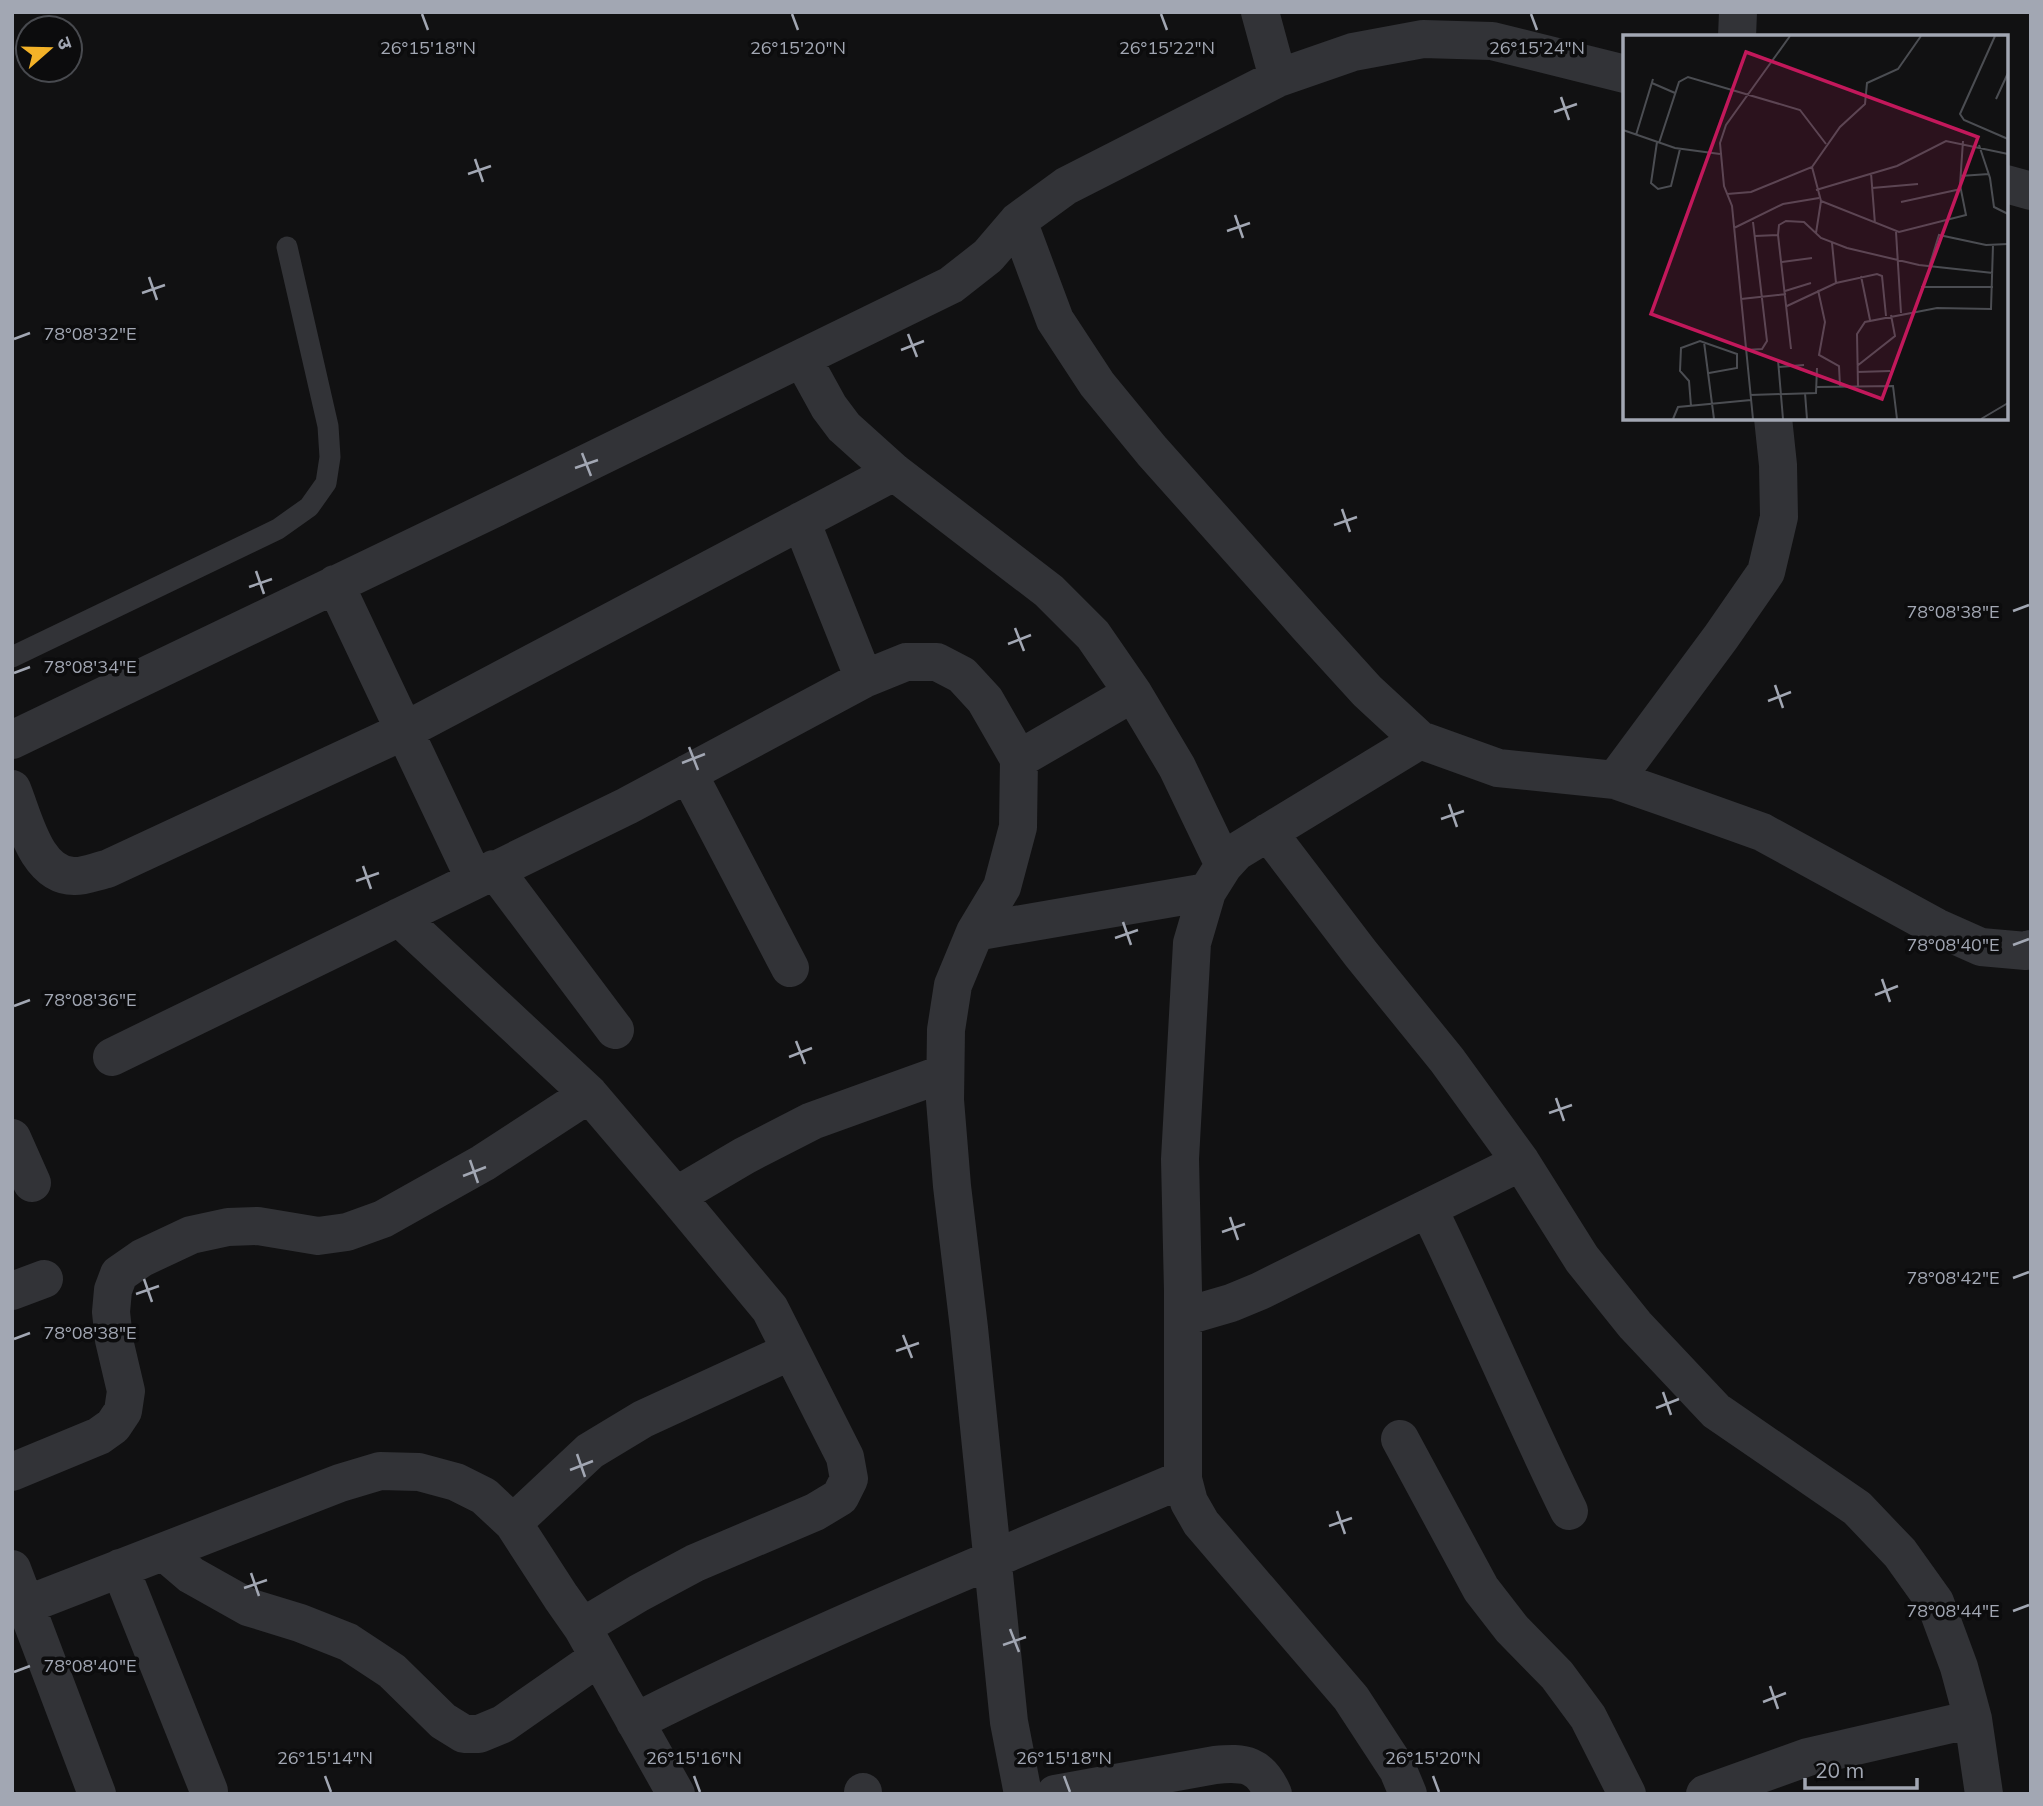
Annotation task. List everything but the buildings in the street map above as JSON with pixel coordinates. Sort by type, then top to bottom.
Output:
[{"type":"street","points":[[1259,12],[1278,78]]},
{"type":"street","points":[[1737,35],[1738,12]]},
{"type":"street","points":[[12,740],[951,285],[988,256],[1018,222],[1066,187],[1278,78],[1353,52],[1423,39],[1492,41],[1623,74]]},
{"type":"street","points":[[2008,185],[2031,191]]},
{"type":"street","points":[[1018,222],[1055,320],[1097,384],[1152,451],[1324,644],[1367,691],[1420,740],[1498,768],[1615,780],[1762,832],[1936,927],[1981,947],[2026,951],[2031,949]]},
{"type":"street","points":[[802,358],[844,428],[894,472],[1049,591],[1093,635],[1133,693],[1177,767],[1216,878]]},
{"type":"street","points":[[1615,780],[1766,572],[1779,517],[1779,465],[1773,420]]},
{"type":"street","points":[[12,789],[38,856],[54,871],[74,876],[107,869],[406,730],[894,472]]},
{"type":"street","points":[[801,521],[864,679]]},
{"type":"street","points":[[335,584],[406,730],[485,875],[615,1030]]},
{"type":"street","points":[[112,1057],[627,806],[864,679],[906,662],[937,662],[962,675],[985,700],[1019,759],[1018,827],[1002,887],[975,932],[953,985],[946,1030],[945,1100],[1009,1722],[1023,1794]]},
{"type":"street","points":[[1019,759],[1133,693]]},
{"type":"street","points":[[1408,1794],[1398,1770],[1351,1698],[1201,1523],[1189,1502],[1182,1479],[1180,1158],[1192,943],[1216,878],[1236,852],[1420,740]]},
{"type":"street","points":[[688,773],[790,968]]},
{"type":"street","points":[[1268,832],[1361,954],[1447,1060],[1521,1162],[1582,1259],[1635,1325],[1716,1411],[1857,1508],[1900,1553],[1935,1602],[1959,1667],[1973,1719],[1984,1794]]},
{"type":"street","points":[[975,932],[1216,878]]},
{"type":"street","points":[[164,1552],[191,1575],[248,1607],[348,1642],[392,1671],[443,1721],[464,1734],[479,1734],[503,1724],[639,1593],[695,1563],[815,1512],[841,1497],[849,1479],[845,1457],[769,1309],[589,1094],[399,917]]},
{"type":"street","points":[[677,1196],[744,1156],[812,1121],[945,1073]]},
{"type":"street","points":[[12,1472],[99,1436],[113,1426],[123,1411],[126,1391],[114,1340],[111,1312],[113,1290],[120,1273],[142,1258],[191,1235],[228,1227],[258,1226],[318,1236],[359,1228],[383,1219],[483,1163],[589,1094]]},
{"type":"street","points":[[12,1138],[32,1183]]},
{"type":"street","points":[[1183,1317],[1260,1291],[1521,1162]]},
{"type":"street","points":[[1428,1208],[1569,1511]]},
{"type":"street","points":[[513,1523],[590,1451],[643,1419],[791,1351]]},
{"type":"street","points":[[1400,1439],[1481,1589],[1512,1629],[1557,1675],[1588,1717],[1627,1794]]},
{"type":"street","points":[[26,1605],[340,1483],[380,1471],[419,1472],[456,1482],[484,1496],[513,1523],[591,1642],[676,1794]]},
{"type":"street","points":[[635,1721],[725,1676],[875,1609],[1182,1479]]},
{"type":"street","points":[[120,1568],[209,1791]]},
{"type":"street","points":[[12,1569],[97,1794]]},
{"type":"street","points":[[1720,1791],[1808,1757],[1973,1719]]},
{"type":"street","points":[[1055,1794],[1238,1763],[1254,1768],[1269,1783],[1273,1794]]},
{"type":"lane","points":[[12,657],[278,529],[309,507],[326,483],[330,457],[328,426],[287,247]]}]
